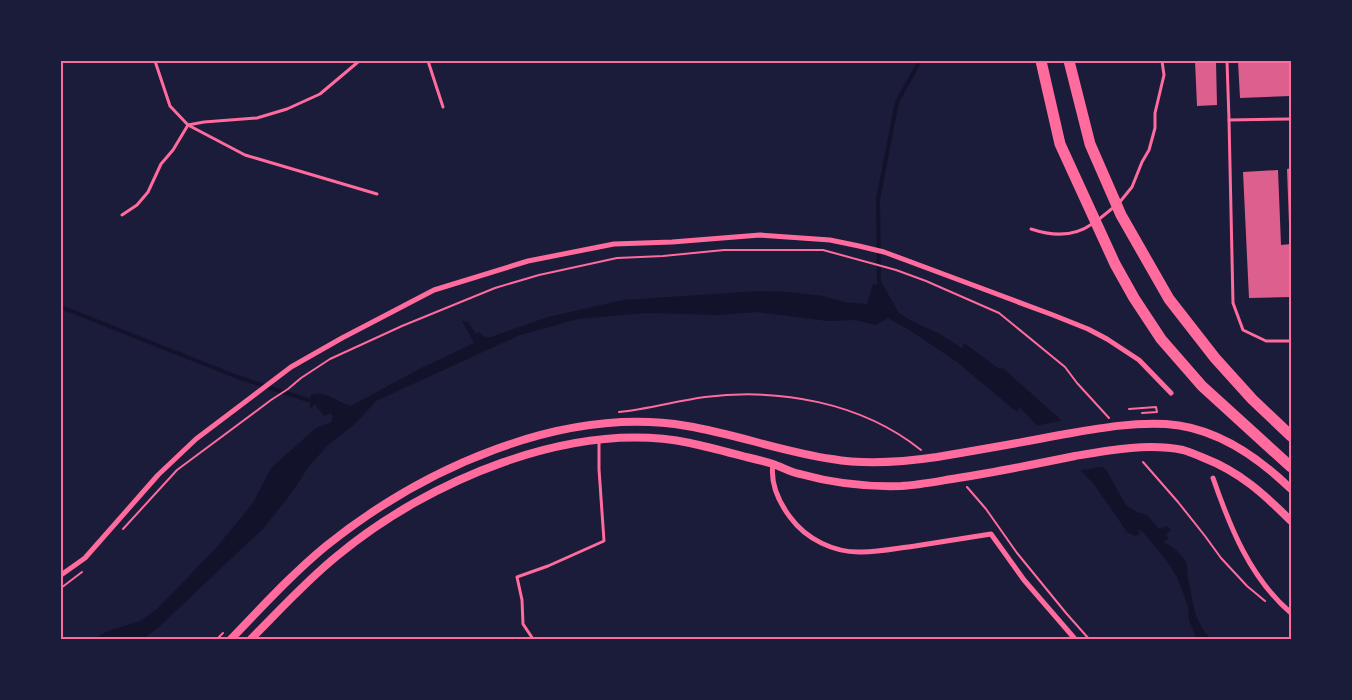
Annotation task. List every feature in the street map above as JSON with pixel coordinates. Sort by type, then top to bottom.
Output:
[{"type":"highway","points":[[1041,61],[1060,144],[1115,264],[1134,298],[1161,338],[1202,386],[1291,468]]},
{"type":"highway","points":[[1069,61],[1090,144],[1121,216],[1165,292],[1216,358],[1252,399],[1291,436]]},
{"type":"street","points":[[61,575],[85,558],[158,475],[196,439],[291,367],[434,290],[528,261],[614,244],[672,242],[760,235],[821,239],[859,246],[892,255],[1088,329],[1139,360],[1171,393]]},
{"type":"street","points":[[231,639],[325,547],[376,510],[428,480],[489,452],[517,442],[577,427],[640,422],[686,426],[834,460],[868,461],[912,460],[1138,424],[1174,425],[1204,432],[1232,443],[1263,464],[1291,490]]},
{"type":"street","points":[[250,639],[338,555],[372,530],[409,507],[474,474],[508,461],[559,446],[599,440],[639,438],[688,443],[773,464],[796,473],[837,482],[860,485],[902,486],[980,475],[1100,452],[1162,447],[1186,450],[1230,469],[1274,503],[1291,521]]},
{"type":"street","points":[[773,464],[774,489],[786,512],[801,529],[816,540],[834,548],[874,552],[991,534],[1024,580],[1075,639]]},
{"type":"street","points":[[1213,478],[1237,539],[1256,573],[1271,593],[1291,613]]},
{"type":"lane","points":[[155,61],[170,106],[188,125],[245,154],[378,194]]},
{"type":"lane","points":[[428,61],[443,107]]},
{"type":"lane","points":[[1031,229],[1064,235],[1078,231],[1089,226],[1113,208],[1132,188],[1149,150],[1155,128],[1155,113],[1164,75],[1162,61]]},
{"type":"lane","points":[[1227,61],[1233,303],[1243,330],[1266,341],[1291,341]]},
{"type":"lane","points":[[122,215],[137,205],[148,192],[161,164],[173,150],[188,125],[257,118],[287,109],[320,94],[358,62]]},
{"type":"lane","points":[[1229,120],[1291,119]]},
{"type":"lane","points":[[533,639],[523,624],[522,600],[517,577],[548,566],[604,541],[599,440]]},
{"type":"path","points":[[120,532],[177,470],[330,359],[402,326],[495,288],[539,275],[617,258],[724,250],[823,250],[896,270],[926,280],[999,313],[1065,367],[1077,383],[1111,419]]},
{"type":"path","points":[[612,413],[640,410],[706,397],[731,395],[768,395],[802,399],[838,408],[873,421],[922,450]]},
{"type":"path","points":[[1129,409],[1156,407],[1157,412],[1142,412]]},
{"type":"path","points":[[1143,462],[1178,502],[1220,558],[1265,600]]},
{"type":"path","points":[[963,483],[986,509],[1017,553],[1090,639]]},
{"type":"path","points":[[61,588],[82,572]]},
{"type":"path","points":[[217,639],[224,632]]},
{"type":"shaded area","points":[[873,284],[882,285],[889,303],[903,316],[938,333],[962,348],[964,343],[998,368],[1004,369],[1069,427],[1108,473],[1126,505],[1137,512],[1147,515],[1159,529],[1167,526],[1171,530],[1166,535],[1169,539],[1163,542],[1176,550],[1186,562],[1197,618],[1211,639],[1197,639],[1189,621],[1188,606],[1177,577],[1143,532],[1137,529],[1140,534],[1135,536],[1127,532],[1093,483],[1019,407],[1018,411],[1013,409],[957,362],[888,318],[876,325],[855,320],[828,321],[756,312],[720,315],[647,313],[578,319],[520,335],[376,401],[355,424],[329,444],[310,465],[290,495],[262,530],[160,626],[143,639],[94,639],[108,631],[140,621],[157,609],[216,548],[253,503],[271,468],[316,428],[331,422],[333,416],[331,413],[324,416],[315,404],[310,409],[311,395],[327,395],[351,406],[423,367],[474,343],[462,321],[468,322],[476,334],[480,332],[483,336],[491,337],[548,317],[623,300],[760,291],[823,296],[844,302],[867,304]]},
{"type":"pier","points":[[1065,420],[1105,466],[1078,471],[1035,426]]},
{"type":"building","points":[[1195,61],[1216,61],[1217,105],[1197,106]]},
{"type":"building","points":[[1238,61],[1291,61],[1291,96],[1240,98]]},
{"type":"building","points":[[1291,168],[1291,224],[1289,224],[1287,169]]},
{"type":"building","points":[[1278,170],[1281,245],[1291,244],[1291,297],[1249,298],[1243,172]]},
{"type":"waterway","points":[[896,312],[879,282],[878,199],[897,102],[920,61]]},
{"type":"waterway","points":[[61,307],[240,378],[314,402]]}]
